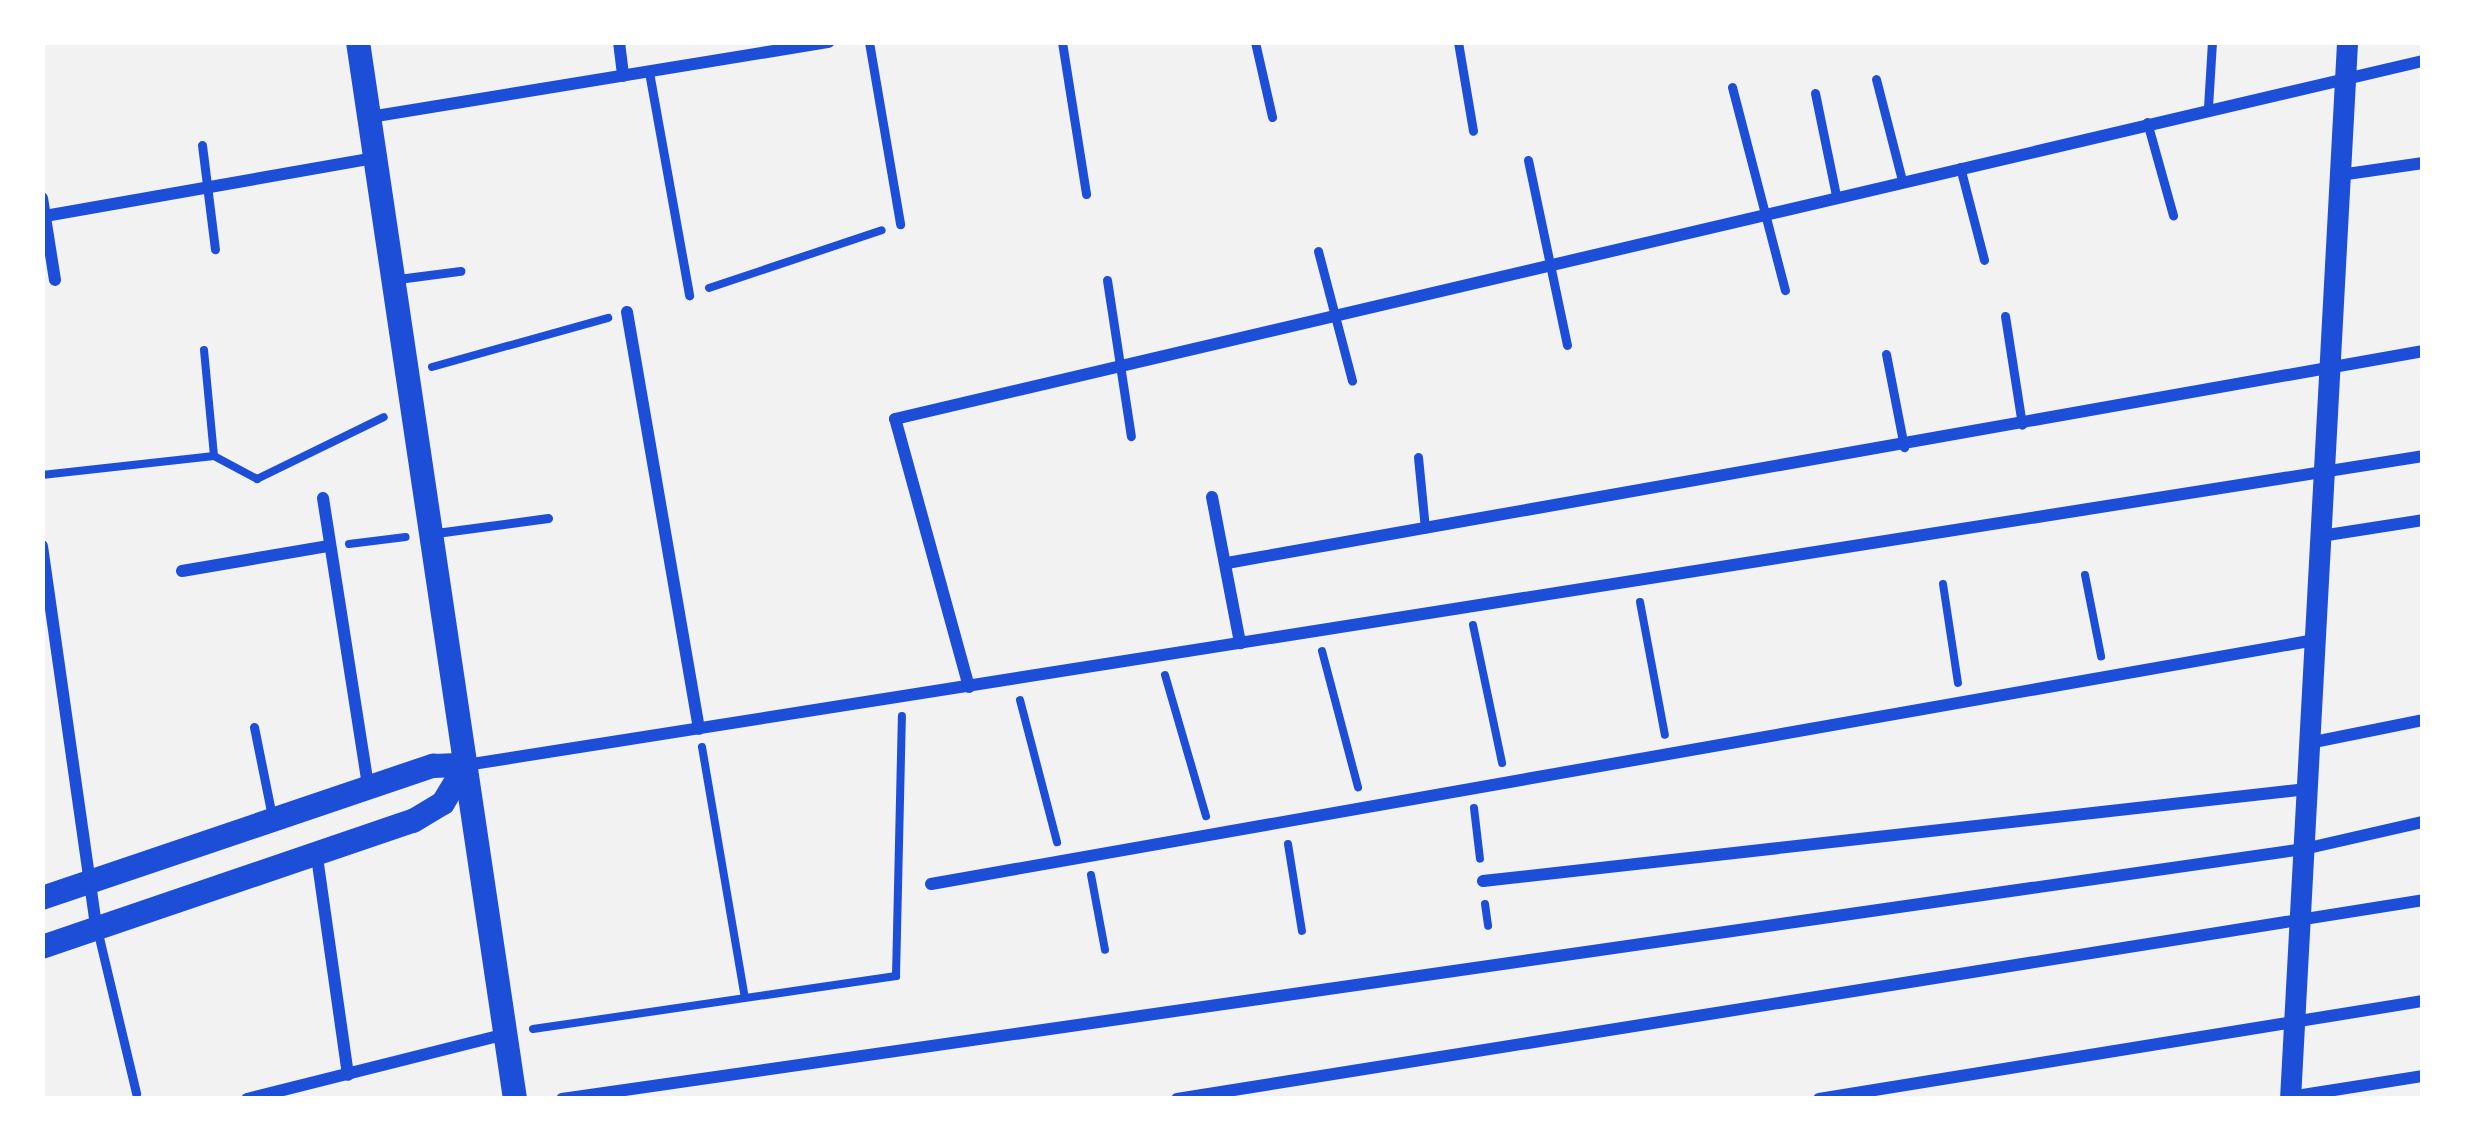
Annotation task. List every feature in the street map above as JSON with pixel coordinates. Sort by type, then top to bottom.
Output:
[{"type":"main road","points":[[358,42],[515,1099]]},
{"type":"main road","points":[[42,898],[368,787],[466,765]]},
{"type":"main road","points":[[42,947],[413,821],[443,802],[466,765]]},
{"type":"street","points":[[619,42],[623,76]]},
{"type":"street","points":[[369,117],[829,42]]},
{"type":"street","points":[[2347,42],[2290,1098],[2423,1076]]},
{"type":"street","points":[[969,686],[895,419],[2346,74],[2423,61]]},
{"type":"street","points":[[45,216],[375,158]]},
{"type":"street","points":[[2340,175],[2423,163]]},
{"type":"street","points":[[42,198],[55,280]]},
{"type":"street","points":[[627,312],[699,729]]},
{"type":"street","points":[[1228,563],[1904,447],[2423,351]]},
{"type":"street","points":[[466,765],[2423,456]]},
{"type":"street","points":[[1212,497],[1240,644]]},
{"type":"street","points":[[323,498],[368,787]]},
{"type":"street","points":[[2320,536],[2423,520]]},
{"type":"street","points":[[42,546],[83,884],[96,927]]},
{"type":"street","points":[[182,571],[328,546]]},
{"type":"street","points":[[931,884],[2315,640]]},
{"type":"street","points":[[2308,743],[2423,720]]},
{"type":"street","points":[[1483,881],[2307,789]]},
{"type":"street","points":[[562,1099],[2304,849],[2423,822]]},
{"type":"street","points":[[317,857],[348,1076]]},
{"type":"street","points":[[1177,1099],[2299,928],[2423,900]]},
{"type":"street","points":[[1819,1099],[2423,1001]]},
{"type":"street","points":[[252,1098],[506,1034]]},
{"type":"lane","points":[[869,42],[900,224]]},
{"type":"lane","points":[[1062,42],[1086,194]]},
{"type":"lane","points":[[1255,42],[1272,117]]},
{"type":"lane","points":[[1458,42],[1472,131]]},
{"type":"lane","points":[[2208,107],[2212,42]]},
{"type":"lane","points":[[649,72],[688,295]]},
{"type":"lane","points":[[1876,80],[1902,180]]},
{"type":"lane","points":[[1732,87],[1785,290]]},
{"type":"lane","points":[[1815,93],[1836,195]]},
{"type":"lane","points":[[2147,122],[2174,215]]},
{"type":"lane","points":[[202,145],[215,249]]},
{"type":"lane","points":[[1528,160],[1567,345]]},
{"type":"lane","points":[[1960,166],[1984,260]]},
{"type":"lane","points":[[1318,251],[1352,381]]},
{"type":"lane","points":[[393,280],[460,271]]},
{"type":"lane","points":[[1107,280],[1131,436]]},
{"type":"lane","points":[[2005,316],[2022,425]]},
{"type":"lane","points":[[1886,354],[1904,447]]},
{"type":"lane","points":[[1418,457],[1425,529]]},
{"type":"lane","points":[[431,534],[548,518]]},
{"type":"lane","points":[[254,727],[273,819]]},
{"type":"lane","points":[[96,927],[136,1093]]},
{"type":"path","points":[[688,295],[900,224]]},
{"type":"path","points":[[407,374],[627,312]]},
{"type":"path","points":[[203,350],[214,456]]},
{"type":"path","points":[[42,475],[214,456],[244,478],[267,477],[412,402]]},
{"type":"path","points":[[328,546],[431,534]]},
{"type":"path","points":[[2085,575],[2105,677]]},
{"type":"path","points":[[1636,581],[1669,754]]},
{"type":"path","points":[[1943,584],[1961,702]]},
{"type":"path","points":[[1470,608],[1506,782]]},
{"type":"path","points":[[1317,632],[1364,808]]},
{"type":"path","points":[[1160,656],[1211,835]]},
{"type":"path","points":[[1014,679],[1061,861]]},
{"type":"path","points":[[506,1034],[744,994],[896,976],[903,697]]},
{"type":"path","points":[[699,729],[744,994]]},
{"type":"path","points":[[1472,788],[1483,881]]},
{"type":"path","points":[[1284,822],[1303,931]]},
{"type":"path","points":[[1087,856],[1105,950]]}]
